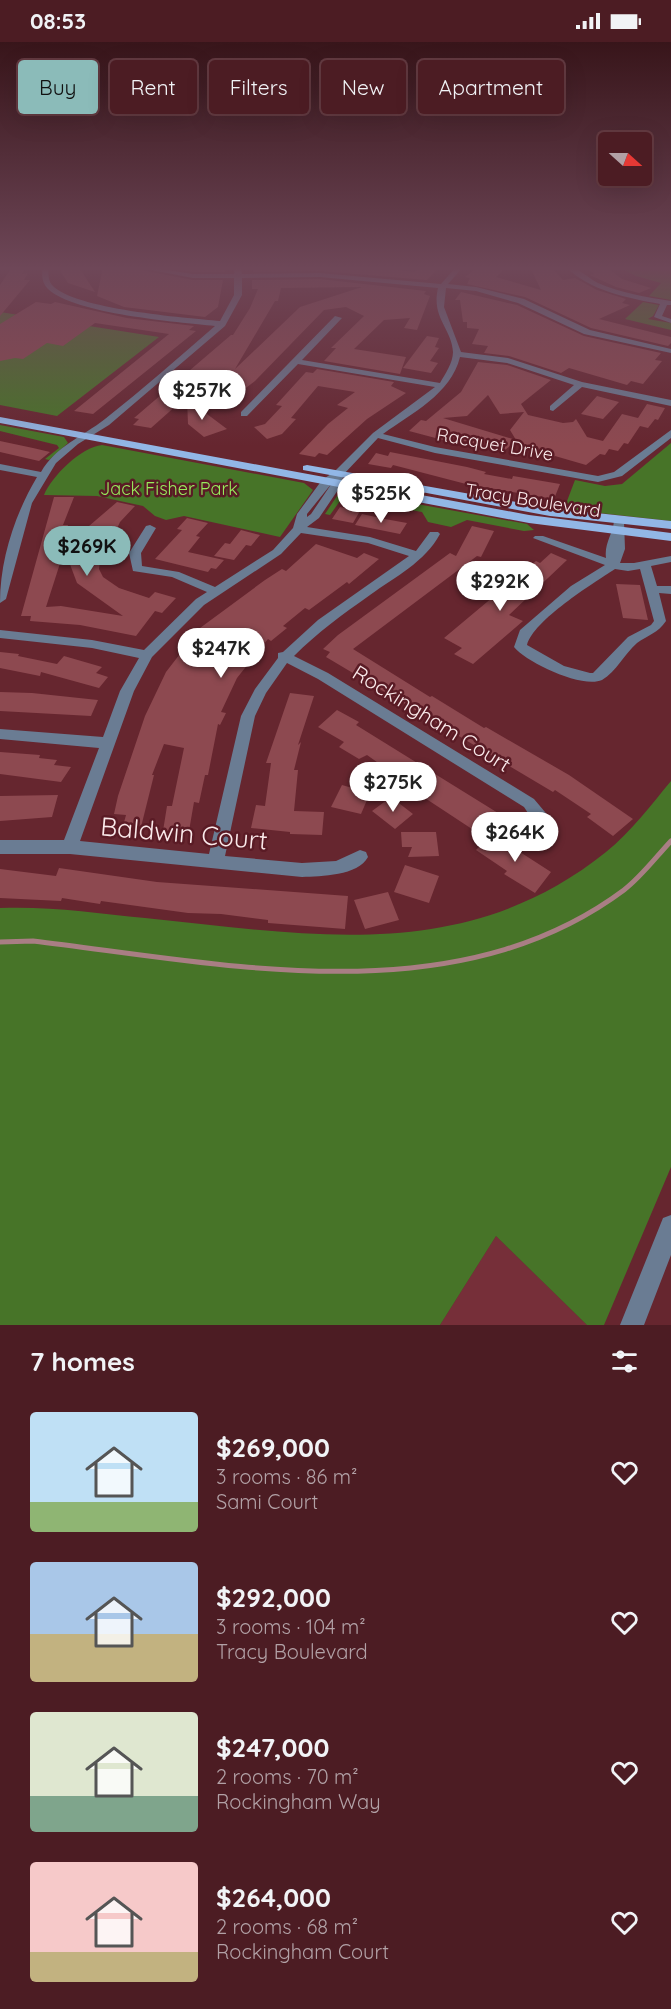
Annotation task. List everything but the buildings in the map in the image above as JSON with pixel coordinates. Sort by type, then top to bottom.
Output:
[{"type":"main road","name":"Tracy Boulevard","points":[[0,410],[91,434]]},
{"type":"main road","name":"Tracy Boulevard","points":[[0,420],[91,434],[334,480],[534,509],[671,537]]},
{"type":"main road","name":"Tracy Boulevard","points":[[618,527],[671,525]]},
{"type":"street","points":[[0,599],[27,503],[43,475],[63,464],[91,434],[219,327]]},
{"type":"street","points":[[244,414],[329,327]]},
{"type":"street","points":[[70,847],[127,691],[147,655],[200,602],[277,552],[298,529],[315,516],[334,480],[376,435],[442,386],[453,368],[457,354],[446,327]]},
{"type":"street","points":[[576,327],[588,332],[671,351]]},
{"type":"street","points":[[457,354],[508,361],[580,384],[671,403]]},
{"type":"street","points":[[296,361],[442,386]]},
{"type":"street","points":[[553,408],[580,384]]},
{"type":"street","name":"Racquet Drive","points":[[376,435],[435,450],[585,477],[608,478],[618,474],[671,434]]},
{"type":"street","points":[[0,467],[43,475]]},
{"type":"street","points":[[613,565],[610,555],[612,541],[618,527]]},
{"type":"street","points":[[150,528],[135,553],[137,569],[175,574],[215,591]]},
{"type":"street","points":[[298,529],[370,540],[417,555]]},
{"type":"street","points":[[216,861],[248,716],[256,697],[283,656],[322,624],[417,555],[434,534]]},
{"type":"street","points":[[539,538],[613,565],[630,568],[657,558],[671,559]]},
{"type":"street","points":[[613,565],[582,583],[524,633],[520,647],[580,678],[592,679],[633,640],[655,628],[665,614],[653,589],[645,564]]},
{"type":"street","points":[[653,589],[671,590]]},
{"type":"street","points":[[0,634],[92,644],[147,655]]},
{"type":"street","name":"Rockingham Court","points":[[283,656],[323,676],[529,803],[550,829]]},
{"type":"street","points":[[0,734],[108,743]]},
{"type":"street","name":"Baldwin Court","points":[[0,847],[70,847],[302,870],[338,868],[360,856]]},
{"type":"street","points":[[632,1325],[671,1226]]},
{"type":"shaded area","points":[[496,1236],[587,1325],[440,1325]]},
{"type":"green space","points":[[0,327],[95,327],[159,337],[57,416],[0,405]]},
{"type":"green space","points":[[0,425],[64,437],[68,443],[49,460],[45,459],[59,448],[57,445],[0,431]]},
{"type":"green space","points":[[671,443],[671,521],[564,509],[575,480],[605,486],[622,484]]},
{"type":"green space","name":"Jack Fisher Park","points":[[102,445],[304,483],[313,490],[280,537],[184,516],[166,520],[155,516],[143,506],[97,496],[44,495],[53,479],[68,464],[85,451]]},
{"type":"green space","points":[[351,492],[527,524],[534,530],[524,531],[467,520],[451,527],[428,522],[422,512],[348,499],[340,501],[330,515],[325,514],[337,496]]},
{"type":"green space","points":[[671,781],[671,1167],[604,1325],[587,1325],[496,1236],[440,1325],[0,1325],[0,908],[72,910],[267,931],[327,934],[385,934],[442,927],[498,912],[553,888],[606,852],[624,836]]},
{"type":"railway","points":[[0,942],[33,941],[260,968],[338,971],[414,968],[488,954],[558,929],[624,890],[671,841]]}]
